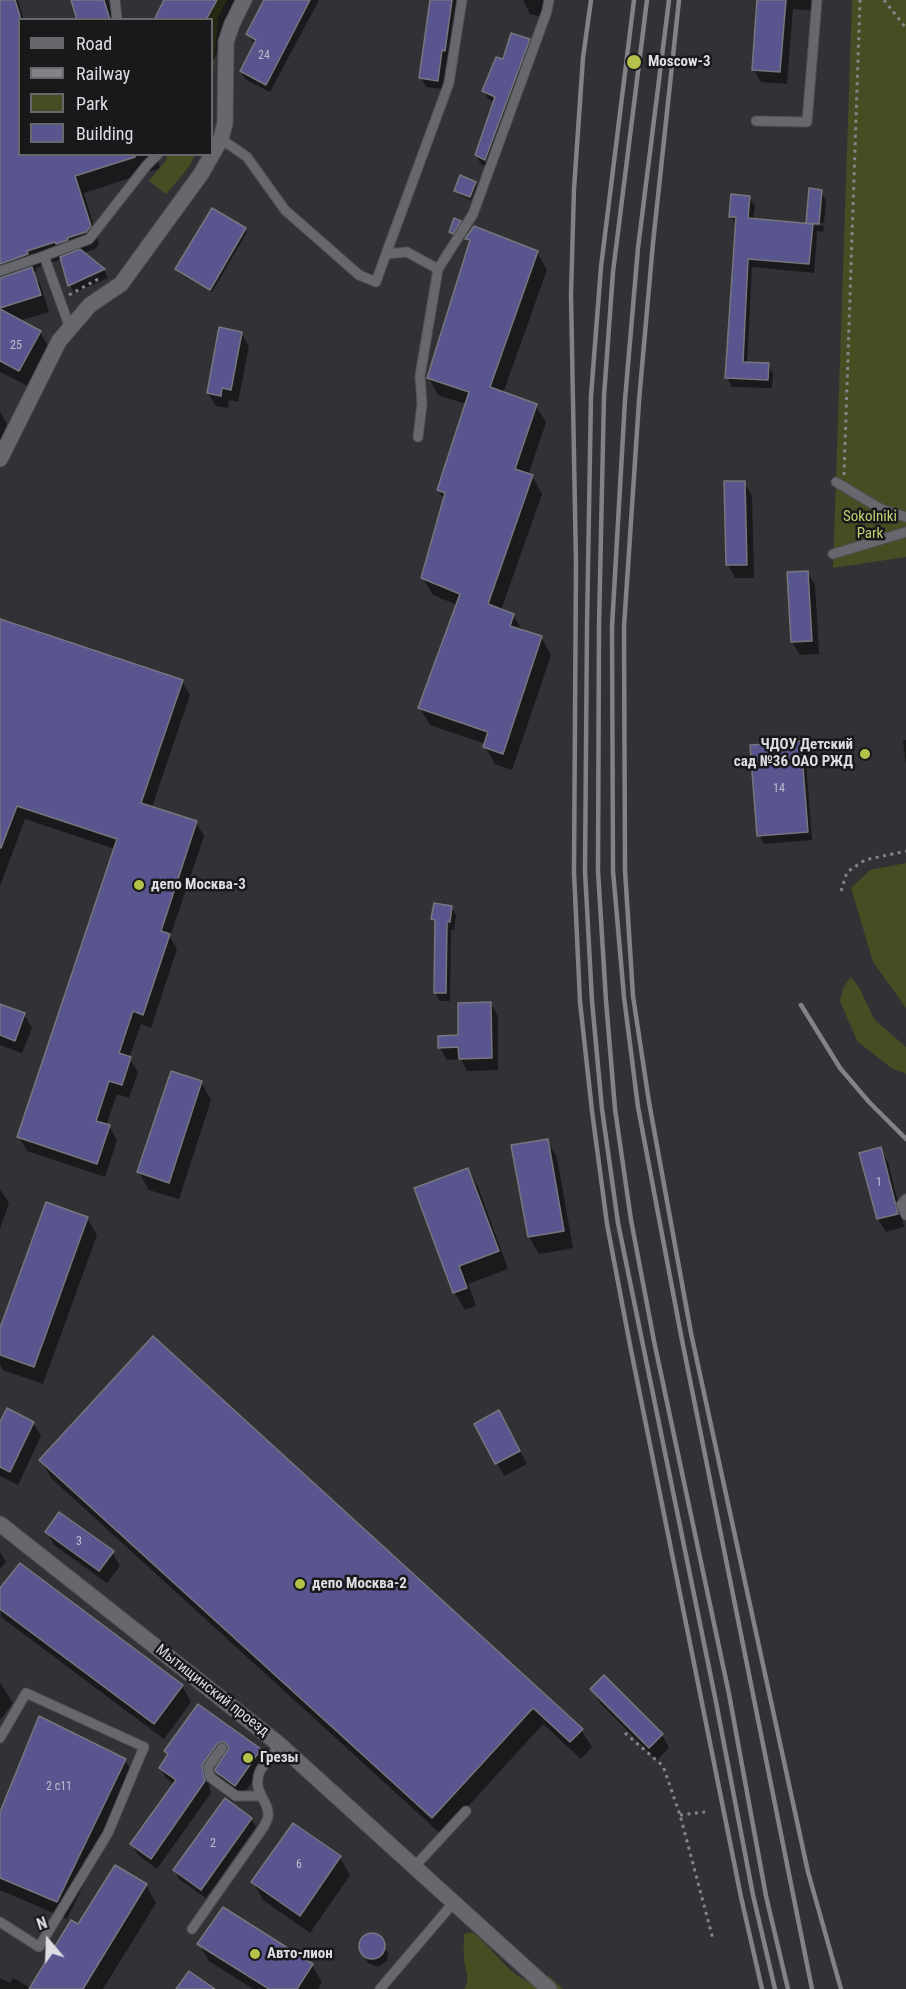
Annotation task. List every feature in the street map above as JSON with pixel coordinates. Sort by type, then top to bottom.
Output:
[{"type":"street","points":[[213,152],[225,123],[226,42],[244,0]]},
{"type":"street","points":[[0,459],[59,340],[90,305],[121,284],[201,174],[211,156]]},
{"type":"street","name":"Мытищинский проезд","points":[[0,1524],[280,1744],[549,1989]]},
{"type":"lane","points":[[115,0],[117,18]]},
{"type":"lane","points":[[220,139],[247,157],[285,210],[359,275],[376,282],[449,83],[462,0]]},
{"type":"lane","points":[[418,437],[422,404],[420,376],[438,269],[473,214],[549,0]]},
{"type":"lane","points":[[756,121],[807,122],[817,0]]},
{"type":"lane","points":[[0,271],[89,240],[156,156]]},
{"type":"lane","points":[[386,254],[407,252],[438,269]]},
{"type":"lane","points":[[44,256],[70,328]]},
{"type":"lane","points":[[840,484],[881,509],[906,517]]},
{"type":"lane","points":[[833,554],[906,532]]},
{"type":"lane","points":[[906,1199],[901,1205],[906,1215]]},
{"type":"lane","points":[[0,1737],[26,1693],[144,1747],[108,1833],[39,1947],[0,1922]]},
{"type":"lane","points":[[192,1929],[263,1828],[268,1817],[268,1808],[260,1796],[258,1784],[260,1772],[280,1744]]},
{"type":"lane","points":[[222,1748],[208,1767],[210,1777],[236,1796],[260,1796]]},
{"type":"lane","points":[[415,1866],[466,1811]]},
{"type":"lane","points":[[380,1989],[454,1902]]},
{"type":"path","points":[[840,484],[861,0]]},
{"type":"path","points":[[884,0],[906,28]]},
{"type":"path","points":[[841,891],[847,872],[865,860],[906,851]]},
{"type":"path","points":[[626,1733],[663,1767],[680,1815],[712,1939]]},
{"type":"path","points":[[680,1815],[705,1812]]},
{"type":"green space","points":[[218,0],[227,0],[218,18],[213,74],[213,18],[209,18]]},
{"type":"green space","name":"Sokolniki Park","points":[[852,0],[906,0],[906,557],[833,568]]},
{"type":"green space","points":[[166,156],[194,156],[189,167],[166,194],[149,181],[167,159]]},
{"type":"green space","points":[[906,863],[906,1008],[873,962],[851,888],[870,870]]},
{"type":"green space","points":[[851,977],[860,989],[874,1019],[906,1047],[906,1074],[891,1068],[857,1041],[840,1001],[843,988]]},
{"type":"green space","points":[[472,1932],[516,1975],[534,1984],[549,1976],[563,1989],[464,1989],[467,1978],[464,1934]]},
{"type":"building","points":[[0,0],[15,0],[20,16],[18,18],[18,156],[135,157],[75,176],[91,226],[86,232],[56,244],[55,242],[27,251],[28,254],[0,264]]},
{"type":"building","points":[[71,0],[104,0],[109,18],[76,18]]},
{"type":"building","points":[[164,0],[217,0],[207,18],[155,18]]},
{"type":"building","points":[[264,0],[310,0],[266,85],[240,71],[256,40],[246,34]]},
{"type":"building","points":[[430,0],[452,0],[438,81],[419,78]]},
{"type":"building","points":[[757,0],[786,0],[780,72],[752,70]]},
{"type":"building","points":[[511,33],[530,39],[485,160],[475,155],[495,97],[482,91],[496,57],[503,59]]},
{"type":"building","points":[[460,175],[476,182],[470,197],[454,191]]},
{"type":"building","points":[[809,188],[822,190],[819,224],[806,223]]},
{"type":"building","points":[[731,194],[750,196],[748,218],[813,224],[809,264],[748,259],[743,362],[769,363],[768,380],[725,378],[736,217],[729,217]]},
{"type":"building","points":[[212,208],[246,228],[210,290],[175,269]]},
{"type":"building","points":[[454,218],[461,221],[453,234],[449,232]]},
{"type":"building","points":[[474,226],[538,251],[490,387],[537,404],[515,469],[533,475],[488,604],[514,614],[510,626],[542,636],[503,754],[483,747],[488,732],[418,708],[460,594],[421,578],[445,493],[437,490],[469,392],[427,378],[470,240],[465,239]]},
{"type":"building","points":[[80,249],[105,269],[68,286],[60,257]]},
{"type":"building","points":[[32,267],[41,295],[0,308],[0,278]]},
{"type":"building","points":[[0,309],[41,331],[19,371],[0,361]]},
{"type":"building","points":[[219,327],[242,332],[231,390],[222,388],[221,396],[207,393]]},
{"type":"building","points":[[724,481],[745,481],[747,565],[726,565]]},
{"type":"building","points":[[808,571],[812,641],[791,642],[787,572]]},
{"type":"building","name":"депо Москва-3","points":[[0,619],[183,680],[141,803],[197,821],[161,931],[170,934],[143,1015],[133,1011],[119,1053],[131,1057],[122,1085],[109,1081],[96,1121],[110,1125],[97,1164],[17,1137],[117,839],[17,806],[0,848]]},
{"type":"building","points":[[783,737],[784,743],[801,741],[808,832],[757,836],[750,745],[767,744],[766,738]]},
{"type":"building","points":[[434,903],[452,906],[450,922],[447,922],[446,993],[434,993],[435,920],[431,919]]},
{"type":"building","points":[[491,1002],[492,1058],[459,1059],[458,1047],[438,1048],[438,1036],[458,1035],[458,1003]]},
{"type":"building","points":[[0,1004],[25,1013],[15,1041],[0,1035]]},
{"type":"building","points":[[171,1071],[202,1081],[169,1183],[137,1172]]},
{"type":"building","points":[[548,1139],[564,1231],[528,1237],[511,1145]]},
{"type":"building","points":[[881,1147],[898,1214],[877,1219],[859,1153]]},
{"type":"building","points":[[468,1168],[499,1251],[459,1266],[467,1288],[453,1293],[414,1188]]},
{"type":"building","points":[[46,1202],[88,1217],[34,1367],[0,1355],[0,1328]]},
{"type":"building","name":"депо Москва-2","points":[[153,1336],[583,1729],[570,1742],[533,1708],[432,1818],[39,1460]]},
{"type":"building","points":[[7,1408],[34,1422],[10,1472],[0,1467],[0,1422]]},
{"type":"building","points":[[499,1410],[520,1451],[495,1464],[474,1424]]},
{"type":"building","points":[[59,1512],[114,1551],[99,1571],[45,1532]]},
{"type":"building","points":[[20,1563],[183,1685],[154,1724],[0,1609],[0,1588]]},
{"type":"building","points":[[604,1675],[663,1734],[649,1748],[590,1689]]},
{"type":"building","points":[[198,1704],[261,1749],[235,1786],[216,1772],[215,1769],[229,1748],[225,1742],[217,1744],[202,1765],[205,1781],[151,1859],[130,1844],[176,1780],[159,1768],[168,1754],[164,1751]]},
{"type":"building","points":[[39,1716],[126,1759],[57,1902],[0,1878],[0,1812]]},
{"type":"building","points":[[225,1798],[252,1818],[201,1890],[173,1870]]},
{"type":"building","points":[[293,1823],[341,1856],[300,1916],[251,1882]]},
{"type":"building","points":[[115,1865],[147,1884],[83,1989],[29,1989],[71,1920],[78,1924]]},
{"type":"building","name":"Авто-лион","points":[[223,1907],[313,1964],[297,1989],[269,1989],[197,1944]]},
{"type":"building","points":[[372,1933],[381,1937],[385,1946],[381,1955],[372,1959],[363,1955],[359,1946],[363,1937]]},
{"type":"building","points":[[189,1971],[215,1989],[176,1989]]},
{"type":"railway","points":[[591,0],[583,58],[574,189],[571,294],[576,564],[574,872],[580,1002],[607,1224],[741,1897],[762,1989]]},
{"type":"railway","points":[[634,0],[601,267],[591,396],[585,871],[592,1001],[602,1109],[618,1223],[753,1895],[775,1989]]},
{"type":"railway","points":[[647,0],[613,272],[604,396],[599,626],[598,871],[606,1001],[615,1109],[631,1220],[654,1341],[729,1694],[766,1896],[788,1989]]},
{"type":"railway","points":[[669,0],[638,248],[625,400],[612,627],[613,871],[624,997],[638,1107],[681,1335],[812,1989]]},
{"type":"railway","points":[[679,0],[639,401],[624,627],[625,870],[633,996],[649,1102],[691,1333],[808,1872],[841,1989]]},
{"type":"railway","points":[[801,1005],[840,1068],[869,1102],[906,1139]]},
{"type":"place","name":"Moscow-3","points":[[634,62]]},
{"type":"place","name":"ЧДОУ Детский сад №36 ОАО РЖД","points":[[865,754]]},
{"type":"place","name":"депо Москва-3","points":[[139,885]]},
{"type":"place","name":"депо Москва-2","points":[[300,1584]]},
{"type":"place","name":"Грезы","points":[[248,1758]]},
{"type":"place","name":"Авто-лион","points":[[255,1954]]}]
